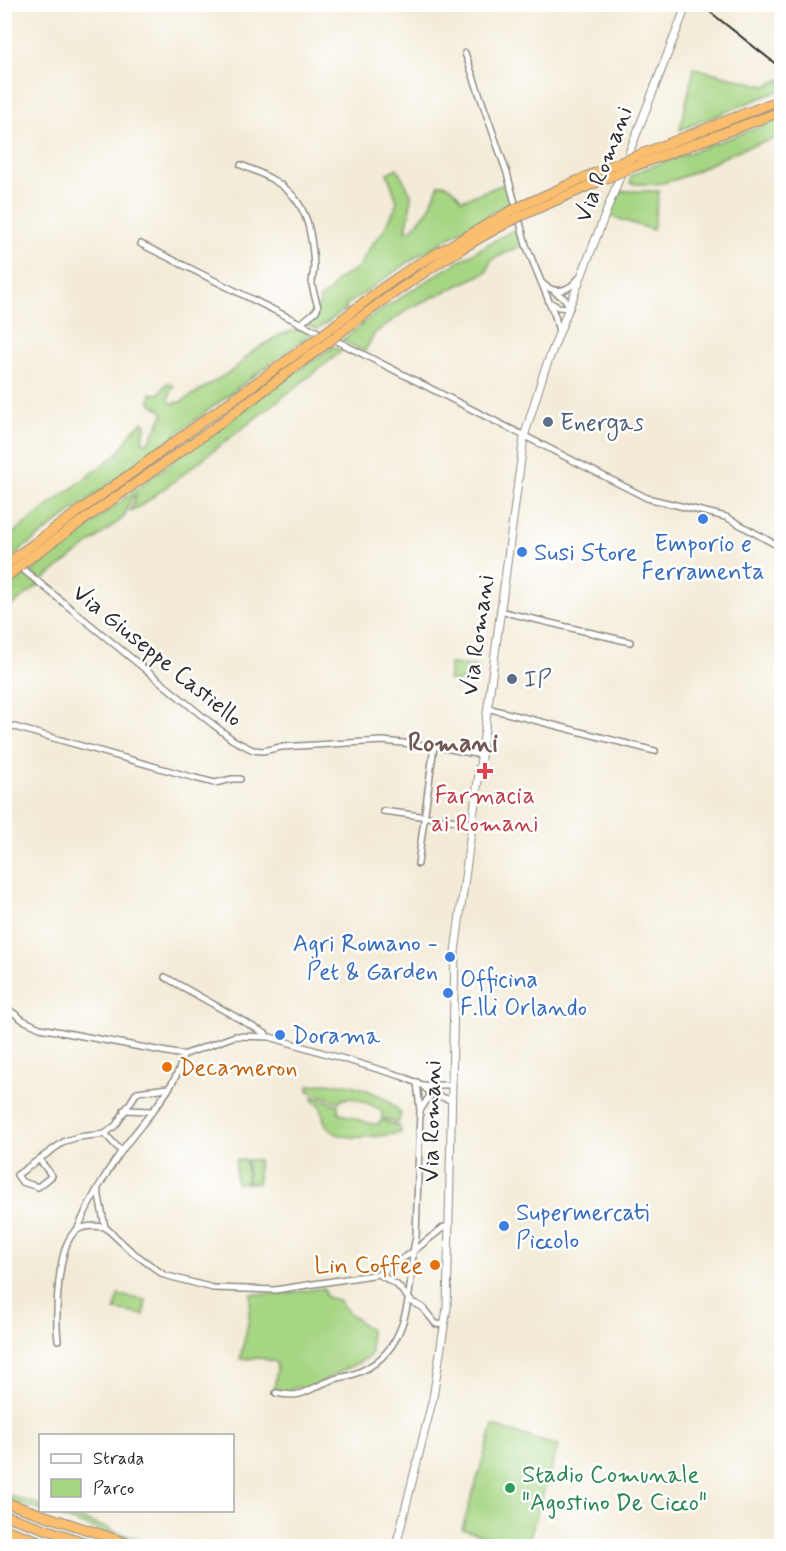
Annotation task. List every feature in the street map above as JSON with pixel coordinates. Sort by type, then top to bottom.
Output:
[{"type":"highway","points":[[4,579],[9,567],[323,340],[381,289],[413,267],[522,211],[608,172],[636,156],[782,99]]},
{"type":"highway","points":[[608,172],[632,167],[782,111]]},
{"type":"highway","points":[[4,1502],[136,1546]]},
{"type":"highway","points":[[4,1515],[95,1546]]},
{"type":"highway","points":[[4,1529],[54,1546]]},
{"type":"street","name":"Via Romani","points":[[396,1546],[433,1398],[447,1308],[455,952],[524,437],[559,333],[687,4]]},
{"type":"street","points":[[465,53],[507,173],[526,245],[555,316],[559,333]]},
{"type":"street","points":[[241,165],[267,175],[296,197],[310,225],[314,269],[312,282],[318,307],[300,324]]},
{"type":"street","points":[[141,244],[524,437],[582,463],[647,498],[718,514],[782,548]]},
{"type":"street","points":[[552,291],[567,289],[583,272]]},
{"type":"street","points":[[539,279],[565,299],[570,308]]},
{"type":"street","points":[[548,302],[570,308]]},
{"type":"street","name":"Via Giuseppe Castiello","points":[[4,554],[201,715],[233,740],[253,750],[382,741],[434,746],[481,755]]},
{"type":"street","points":[[500,611],[630,642]]},
{"type":"street","points":[[487,708],[656,751]]},
{"type":"street","points":[[4,724],[215,783],[240,779]]},
{"type":"street","points":[[418,864],[434,746]]},
{"type":"street","points":[[383,811],[472,824]]},
{"type":"street","points":[[165,977],[270,1037],[419,1083],[451,1085]]},
{"type":"street","points":[[4,1006],[22,1020],[40,1028],[183,1055],[235,1036],[270,1037]]},
{"type":"street","points":[[58,1340],[56,1323],[60,1279],[69,1239],[77,1230],[85,1212],[122,1151],[179,1072],[183,1055]]},
{"type":"street","points":[[419,1083],[431,1094],[451,1100]]},
{"type":"street","points":[[276,1393],[299,1395],[331,1380],[355,1374],[374,1364],[388,1351],[401,1332],[406,1314],[412,1268],[411,1253],[416,1237],[419,1083]]},
{"type":"street","points":[[39,1159],[52,1176],[38,1187],[22,1182],[17,1175],[39,1159],[65,1141],[105,1134],[116,1125],[137,1092],[168,1088]]},
{"type":"street","points":[[420,1111],[431,1094]]},
{"type":"street","points":[[124,1110],[153,1111]]},
{"type":"street","points":[[105,1134],[122,1151]]},
{"type":"street","points":[[98,1191],[105,1227],[131,1251],[157,1272],[213,1288],[275,1290],[379,1274],[444,1227],[448,1227]]},
{"type":"street","points":[[77,1230],[94,1226],[105,1227]]},
{"type":"street","points":[[379,1274],[397,1285],[412,1302],[427,1310],[436,1324],[445,1325]]},
{"type":"green space","points":[[694,68],[766,86],[781,79],[781,90],[680,130]]},
{"type":"green space","points":[[781,119],[781,136],[737,151],[686,176],[660,183],[630,183],[631,176],[639,171]]},
{"type":"green space","points":[[397,168],[411,194],[406,230],[412,229],[429,209],[439,184],[449,186],[462,200],[507,183],[512,201],[421,254],[345,306],[347,309],[317,329],[304,323],[320,304],[319,299],[331,290],[337,280],[359,267],[370,247],[382,233],[397,201],[387,173]]},
{"type":"green space","points":[[623,191],[659,191],[653,230],[610,216],[617,195]]},
{"type":"green space","points":[[517,228],[522,245],[491,260],[487,272],[410,308],[375,333],[364,352],[342,340],[399,298]]},
{"type":"green space","points":[[303,328],[312,333],[11,557],[5,548],[5,541],[9,536],[117,454],[131,433],[143,422],[146,424],[142,440],[145,443],[149,442],[164,413],[150,402],[151,393],[159,394],[167,383],[174,386],[169,401],[181,402],[233,370],[252,352],[279,335]]},
{"type":"green space","points":[[333,347],[342,351],[169,485],[130,511],[136,495],[131,498],[124,517],[41,581],[31,572],[217,428]]},
{"type":"green space","points":[[26,574],[39,585],[5,611],[5,591]]},
{"type":"green space","points":[[450,664],[479,667],[477,683],[448,680]]},
{"type":"green space","points":[[327,1083],[351,1085],[379,1095],[401,1114],[398,1123],[382,1118],[382,1112],[378,1108],[358,1100],[347,1098],[339,1102],[308,1091],[308,1086]]},
{"type":"green space","points":[[313,1096],[338,1105],[338,1111],[342,1114],[371,1124],[378,1124],[382,1120],[400,1127],[401,1133],[372,1137],[339,1135],[325,1123],[320,1105],[313,1101]]},
{"type":"green space","points":[[236,1160],[246,1160],[247,1183],[236,1183]]},
{"type":"green space","points":[[247,1160],[258,1160],[258,1183],[248,1183]]},
{"type":"green space","points":[[324,1288],[326,1297],[338,1300],[348,1312],[370,1330],[371,1353],[369,1357],[307,1389],[296,1387],[288,1392],[274,1389],[276,1362],[260,1358],[240,1359],[248,1324],[251,1294],[279,1294]]},
{"type":"green space","points":[[118,1295],[146,1300],[144,1315],[115,1310]]},
{"type":"green space","name":"Stadio Comunale \"Agostino De Cicco\"","points":[[493,1426],[558,1446],[527,1546],[519,1546],[462,1529]]},
{"type":"green space","points":[[4,1494],[39,1505],[39,1510],[5,1499]]},
{"type":"green space","points":[[44,1512],[61,1512],[158,1546],[146,1546]]},
{"type":"green space","points":[[5,1533],[46,1546],[5,1546]]},
{"type":"railway","points":[[700,4],[782,69]]},
{"type":"place","name":"Energas","points":[[548,422]]},
{"type":"place","name":"Emporio e Ferramenta","points":[[703,519]]},
{"type":"place","name":"Susi Store","points":[[522,552]]},
{"type":"place","name":"IP","points":[[512,679]]},
{"type":"place","name":"Farmacia ai Romani","points":[[485,771]]},
{"type":"place","name":"Agri Romano - Pet & Garden","points":[[450,957]]},
{"type":"place","name":"Officina F.lli Orlando","points":[[448,993]]},
{"type":"place","name":"Dorama","points":[[280,1035]]},
{"type":"place","name":"Decameron","points":[[167,1067]]},
{"type":"place","name":"Supermercati Piccolo","points":[[504,1226]]},
{"type":"place","name":"Lin Coffee","points":[[435,1265]]},
{"type":"place","name":"Stadio Comunale \"Agostino De Cicco\"","points":[[510,1488]]},
{"type":"district","name":"Romani","points":[[453,742]]}]
